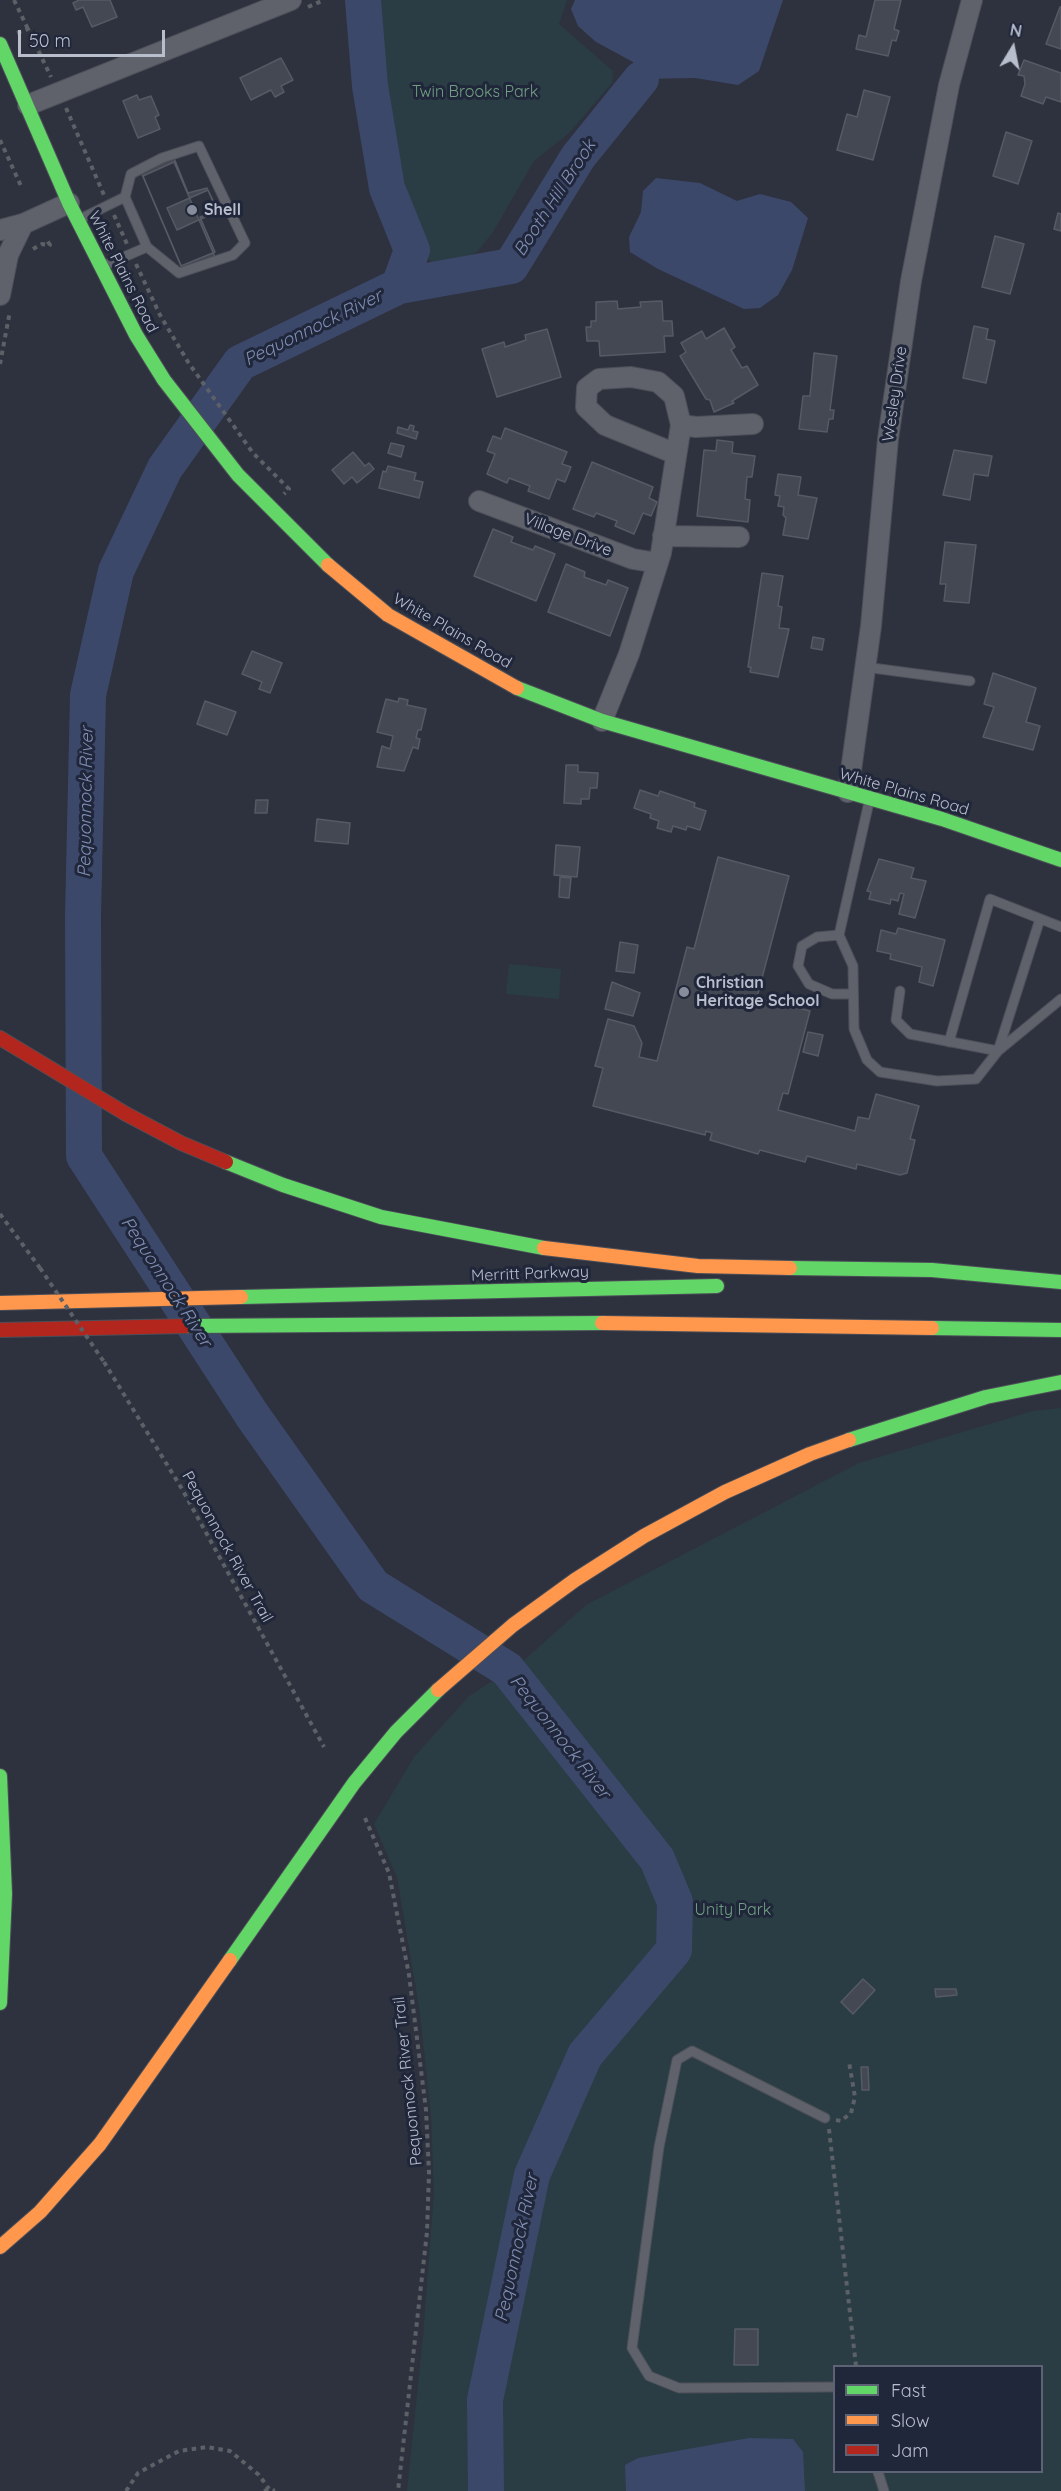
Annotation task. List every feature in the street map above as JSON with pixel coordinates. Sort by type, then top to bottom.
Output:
[{"type":"main road","name":"White Plains Road","points":[[5,40],[28,105],[73,212],[136,335],[164,380],[238,475],[293,534],[388,615],[519,689],[602,720],[1000,837],[1061,860]]},
{"type":"main road","points":[[0,1038],[126,1114],[181,1143],[283,1185],[381,1217],[572,1252],[699,1266],[932,1270],[1061,1284]]},
{"type":"main road","points":[[944,1286],[1061,1284]]},
{"type":"main road","name":"Merritt Parkway","points":[[0,1303],[734,1286]]},
{"type":"main road","points":[[0,1330],[243,1325],[643,1323],[1061,1330]]},
{"type":"main road","points":[[0,2247],[40,2212],[100,2144],[354,1783],[396,1732],[448,1680],[513,1625],[574,1580],[644,1536],[725,1492],[800,1459],[908,1420],[986,1397],[1061,1382]]},
{"type":"main road","points":[[0,1776],[4,1894],[0,2003]]},
{"type":"street","points":[[28,105],[291,0]]},
{"type":"street","name":"Wesley Drive","points":[[848,792],[865,667],[888,439],[911,281],[949,85],[972,0]]},
{"type":"street","points":[[0,230],[73,212]]},
{"type":"street","points":[[0,295],[8,255],[22,224]]},
{"type":"street","points":[[602,720],[628,654],[658,563],[681,425],[674,396],[658,382],[631,377],[599,379],[587,388],[586,407],[605,425],[676,454]]},
{"type":"street","points":[[681,425],[696,427],[753,423]]},
{"type":"street","name":"Village Drive","points":[[479,501],[633,559],[658,563]]},
{"type":"street","points":[[663,536],[739,537]]},
{"type":"lane","points":[[199,146],[245,243],[233,255],[179,273],[147,247],[125,197],[131,174],[162,158],[199,146]]},
{"type":"lane","points":[[73,212],[109,204],[125,197]]},
{"type":"lane","points":[[101,267],[147,247]]},
{"type":"lane","points":[[865,667],[970,681]]},
{"type":"lane","points":[[870,798],[839,934],[853,966],[854,1029],[867,1060],[880,1072],[937,1081],[976,1079],[998,1051],[1061,999]]},
{"type":"lane","points":[[949,1042],[990,899],[1061,927]]},
{"type":"lane","points":[[998,1051],[1040,919]]},
{"type":"lane","points":[[839,934],[817,937],[802,946],[798,966],[809,984],[831,994],[853,994]]},
{"type":"lane","points":[[900,992],[896,1020],[910,1034],[998,1051]]},
{"type":"lane","points":[[825,2118],[692,2051],[677,2060],[659,2147],[632,2348],[649,2376],[679,2388],[833,2387]]},
{"type":"lane","points":[[878,2473],[884,2491]]},
{"type":"path","points":[[14,0],[160,315],[188,362],[253,453]]},
{"type":"path","points":[[5,40],[28,29]]},
{"type":"path","points":[[0,140],[21,186]]},
{"type":"path","name":"Pequonnock River Trail","points":[[0,1214],[104,1362],[177,1480],[324,1747]]},
{"type":"path","name":"Pequonnock River Trail","points":[[365,1818],[390,1873],[409,1975],[426,2110],[429,2173],[427,2232],[398,2491]]},
{"type":"path","points":[[849,2062],[855,2097],[851,2113],[841,2121],[825,2118],[831,2138],[856,2365]]},
{"type":"path","points":[[126,2491],[138,2474],[179,2451],[207,2447],[230,2451],[275,2491]]},
{"type":"path","points":[[264,2491],[269,2488]]},
{"type":"green space","name":"Twin Brooks Park","points":[[354,0],[567,0],[559,24],[613,71],[612,83],[569,133],[534,161],[493,232],[477,252],[460,261],[433,266],[418,241],[394,136],[366,55]]},
{"type":"green space","points":[[509,964],[561,969],[559,999],[506,994]]},
{"type":"green space","name":"Unity Park","points":[[1061,1408],[1061,2491],[407,2491],[423,2337],[434,2191],[431,2115],[420,2013],[397,1877],[374,1824],[414,1757],[469,1696],[523,1661],[586,1605],[859,1463],[1033,1411]]},
{"type":"water","points":[[575,0],[783,0],[759,71],[738,85],[695,78],[641,79],[633,62],[596,42],[578,26],[571,9]]},
{"type":"water","points":[[656,178],[700,183],[737,201],[760,194],[791,202],[808,218],[792,270],[778,295],[760,308],[744,309],[658,269],[630,252],[629,237],[641,212],[643,191]]},
{"type":"water","points":[[749,2438],[793,2439],[803,2452],[805,2491],[626,2491],[625,2465],[638,2458]]},
{"type":"building","points":[[79,0],[110,0],[117,17],[92,27],[83,7],[76,10],[73,3]]},
{"type":"building","points":[[875,0],[901,0],[894,29],[899,31],[896,41],[892,40],[888,56],[856,49],[859,35],[866,37]]},
{"type":"building","points":[[1061,7],[1061,49],[1046,44]]},
{"type":"building","points":[[281,58],[293,80],[281,86],[284,92],[275,97],[271,90],[251,100],[240,78]]},
{"type":"building","points":[[1024,60],[1061,73],[1061,102],[1046,97],[1043,104],[1021,96],[1025,84],[1024,76],[1018,75]]},
{"type":"building","points":[[864,90],[890,97],[873,160],[837,150],[847,114],[857,117]]},
{"type":"building","points":[[137,95],[139,100],[151,96],[159,115],[155,117],[160,129],[138,138],[123,101]]},
{"type":"building","points":[[1006,132],[1032,141],[1018,184],[993,176]]},
{"type":"building","name":"Shell","points":[[174,158],[188,193],[207,188],[215,206],[211,208],[212,212],[200,217],[215,252],[181,266],[141,172]]},
{"type":"building","name":"Shell","points":[[174,162],[215,257],[183,270],[143,176]]},
{"type":"building","name":"Shell","points":[[208,190],[218,211],[177,230],[167,208]]},
{"type":"building","points":[[1058,213],[1061,214],[1061,231],[1054,229]]},
{"type":"building","points":[[995,236],[1024,244],[1010,294],[982,287]]},
{"type":"building","points":[[617,301],[618,309],[641,307],[640,302],[662,301],[663,321],[672,321],[673,336],[664,336],[665,352],[600,356],[599,341],[587,341],[586,327],[591,327],[591,321],[596,321],[596,302]]},
{"type":"building","points":[[974,326],[988,329],[986,339],[995,341],[986,383],[963,378]]},
{"type":"building","points":[[724,328],[735,347],[731,350],[742,368],[747,366],[758,385],[732,401],[734,403],[714,412],[710,400],[706,399],[680,356],[686,352],[681,343],[702,331],[706,339]]},
{"type":"building","points":[[547,329],[561,377],[497,397],[482,349],[504,342],[505,347],[526,340],[525,335]]},
{"type":"building","points":[[814,353],[837,356],[830,410],[834,410],[833,419],[829,419],[827,432],[799,429],[803,396],[810,396]]},
{"type":"building","points":[[410,425],[414,426],[413,431],[418,432],[416,439],[397,433],[398,427],[408,430]]},
{"type":"building","points":[[505,428],[567,452],[562,464],[571,467],[565,482],[557,479],[549,499],[528,491],[530,486],[509,478],[507,483],[487,474],[495,454],[487,451],[493,436],[501,439]]},
{"type":"building","points":[[717,440],[733,442],[732,453],[755,456],[752,477],[747,477],[745,499],[750,500],[748,522],[697,516],[704,450],[716,451]]},
{"type":"building","points":[[391,443],[404,446],[401,457],[388,453]]},
{"type":"building","points":[[954,450],[992,456],[988,476],[974,474],[970,500],[943,495]]},
{"type":"building","points":[[353,452],[365,466],[369,463],[374,469],[357,483],[352,477],[344,484],[332,470]]},
{"type":"building","points":[[592,462],[653,487],[649,498],[657,502],[651,516],[643,513],[634,534],[615,526],[617,521],[596,513],[594,517],[573,509]]},
{"type":"building","points":[[388,466],[416,473],[414,480],[423,482],[419,498],[379,488],[383,471],[386,472]]},
{"type":"building","points":[[778,474],[801,477],[798,495],[817,498],[808,539],[783,535],[786,518],[783,515],[784,507],[778,506],[780,496],[775,495]]},
{"type":"building","points":[[493,529],[513,537],[511,542],[533,550],[535,546],[555,554],[536,601],[474,576]]},
{"type":"building","points":[[945,542],[976,545],[969,603],[944,601],[946,584],[940,584]]},
{"type":"building","points":[[566,564],[585,572],[584,577],[606,585],[608,580],[628,588],[610,636],[548,612]]},
{"type":"building","points":[[762,573],[783,576],[778,606],[782,607],[779,628],[789,629],[778,677],[750,672],[751,667],[748,667]]},
{"type":"building","points":[[813,637],[824,639],[822,650],[811,648]]},
{"type":"building","points":[[252,651],[282,663],[270,693],[259,689],[262,682],[242,674]]},
{"type":"building","points":[[993,673],[1036,688],[1026,722],[1040,726],[1033,750],[983,737],[994,707],[984,704]]},
{"type":"building","points":[[399,698],[408,700],[407,705],[426,709],[421,730],[418,730],[416,738],[420,739],[418,749],[413,747],[404,771],[377,767],[382,746],[390,749],[393,736],[377,732],[386,699],[398,702]]},
{"type":"building","points":[[205,701],[236,712],[227,735],[197,724]]},
{"type":"building","points":[[566,765],[578,765],[578,772],[598,773],[597,788],[590,788],[589,799],[581,799],[581,804],[564,803]]},
{"type":"building","points":[[640,790],[658,796],[660,791],[695,803],[694,807],[706,811],[700,830],[687,826],[686,830],[673,826],[671,832],[657,828],[659,821],[650,818],[651,814],[634,808]]},
{"type":"building","points":[[256,800],[268,800],[267,813],[255,813]]},
{"type":"building","points":[[317,819],[350,823],[348,844],[315,841]]},
{"type":"building","points":[[556,845],[580,847],[577,877],[554,875]]},
{"type":"building","points":[[718,857],[789,876],[757,997],[810,1011],[788,1094],[783,1093],[778,1110],[855,1131],[858,1117],[869,1119],[876,1094],[919,1106],[910,1139],[915,1140],[907,1173],[900,1175],[857,1164],[856,1169],[807,1156],[805,1162],[760,1150],[758,1154],[710,1140],[712,1133],[706,1131],[705,1135],[593,1106],[603,1068],[595,1066],[608,1019],[634,1026],[642,1043],[639,1057],[657,1061],[687,947],[694,949]]},
{"type":"building","points":[[879,859],[914,868],[911,878],[926,881],[915,918],[899,914],[904,894],[900,893],[898,901],[891,899],[890,904],[869,899],[871,892],[867,891]]},
{"type":"building","points":[[560,877],[571,878],[569,898],[559,897]]},
{"type":"building","points":[[898,928],[945,940],[933,986],[919,982],[922,967],[890,959],[891,954],[877,951],[881,930],[896,934]]},
{"type":"building","points":[[620,942],[638,945],[634,973],[616,971]]},
{"type":"building","points":[[612,982],[640,993],[633,1016],[605,1009]]},
{"type":"building","points":[[808,1032],[823,1035],[818,1056],[803,1052]]},
{"type":"building","points":[[863,1979],[875,1990],[853,2014],[841,2002]]},
{"type":"building","points":[[935,1989],[956,1989],[957,1995],[936,1997]]},
{"type":"building","points":[[861,2067],[868,2067],[869,2090],[862,2090]]},
{"type":"building","points":[[735,2329],[758,2329],[758,2365],[734,2365]]},
{"type":"waterway","name":"Pequonnock River","points":[[363,0],[370,86],[387,188],[412,250],[399,286]]},
{"type":"waterway","name":"Pequonnock River","points":[[486,2491],[485,2400],[532,2175],[585,2055],[674,1950],[675,1902],[657,1859],[507,1669],[373,1586],[252,1415],[84,1156],[83,917],[88,695],[116,571],[165,468],[240,363],[399,286],[511,266],[578,157],[641,79]]},
{"type":"traffic: fast","points":[[0,44],[69,203],[136,335],[164,380],[238,475],[328,565]]},
{"type":"traffic: fast","points":[[517,688],[602,721],[942,819],[1061,860]]},
{"type":"traffic: fast","points":[[226,1162],[283,1185],[381,1217],[544,1248]]},
{"type":"traffic: fast","points":[[790,1268],[932,1270],[1061,1282]]},
{"type":"traffic: fast","points":[[241,1297],[717,1286]]},
{"type":"traffic: fast","points":[[187,1326],[602,1323]]},
{"type":"traffic: fast","points":[[932,1328],[1061,1330]]},
{"type":"traffic: fast","points":[[849,1440],[986,1397],[1061,1382]]},
{"type":"traffic: fast","points":[[230,1960],[354,1783],[396,1732],[438,1690]]},
{"type":"traffic: fast","points":[[0,1776],[5,1894],[0,2003]]},
{"type":"traffic: slow","points":[[328,565],[388,615],[517,688]]},
{"type":"traffic: slow","points":[[544,1248],[698,1266],[790,1268]]},
{"type":"traffic: slow","points":[[0,1303],[241,1297]]},
{"type":"traffic: slow","points":[[602,1323],[932,1328]]},
{"type":"traffic: slow","points":[[438,1690],[513,1625],[575,1580],[644,1536],[725,1492],[810,1454],[849,1440]]},
{"type":"traffic: slow","points":[[0,2247],[40,2212],[100,2144],[230,1960]]},
{"type":"traffic: jam","points":[[0,1038],[126,1114],[181,1143],[226,1162]]},
{"type":"traffic: jam","points":[[0,1330],[187,1326]]},
{"type":"place","name":"Shell","points":[[192,210]]},
{"type":"place","name":"Christian Heritage School","points":[[684,992]]},
{"type":"water label","name":"Booth Hill Brook","points":[[555,198]]}]
